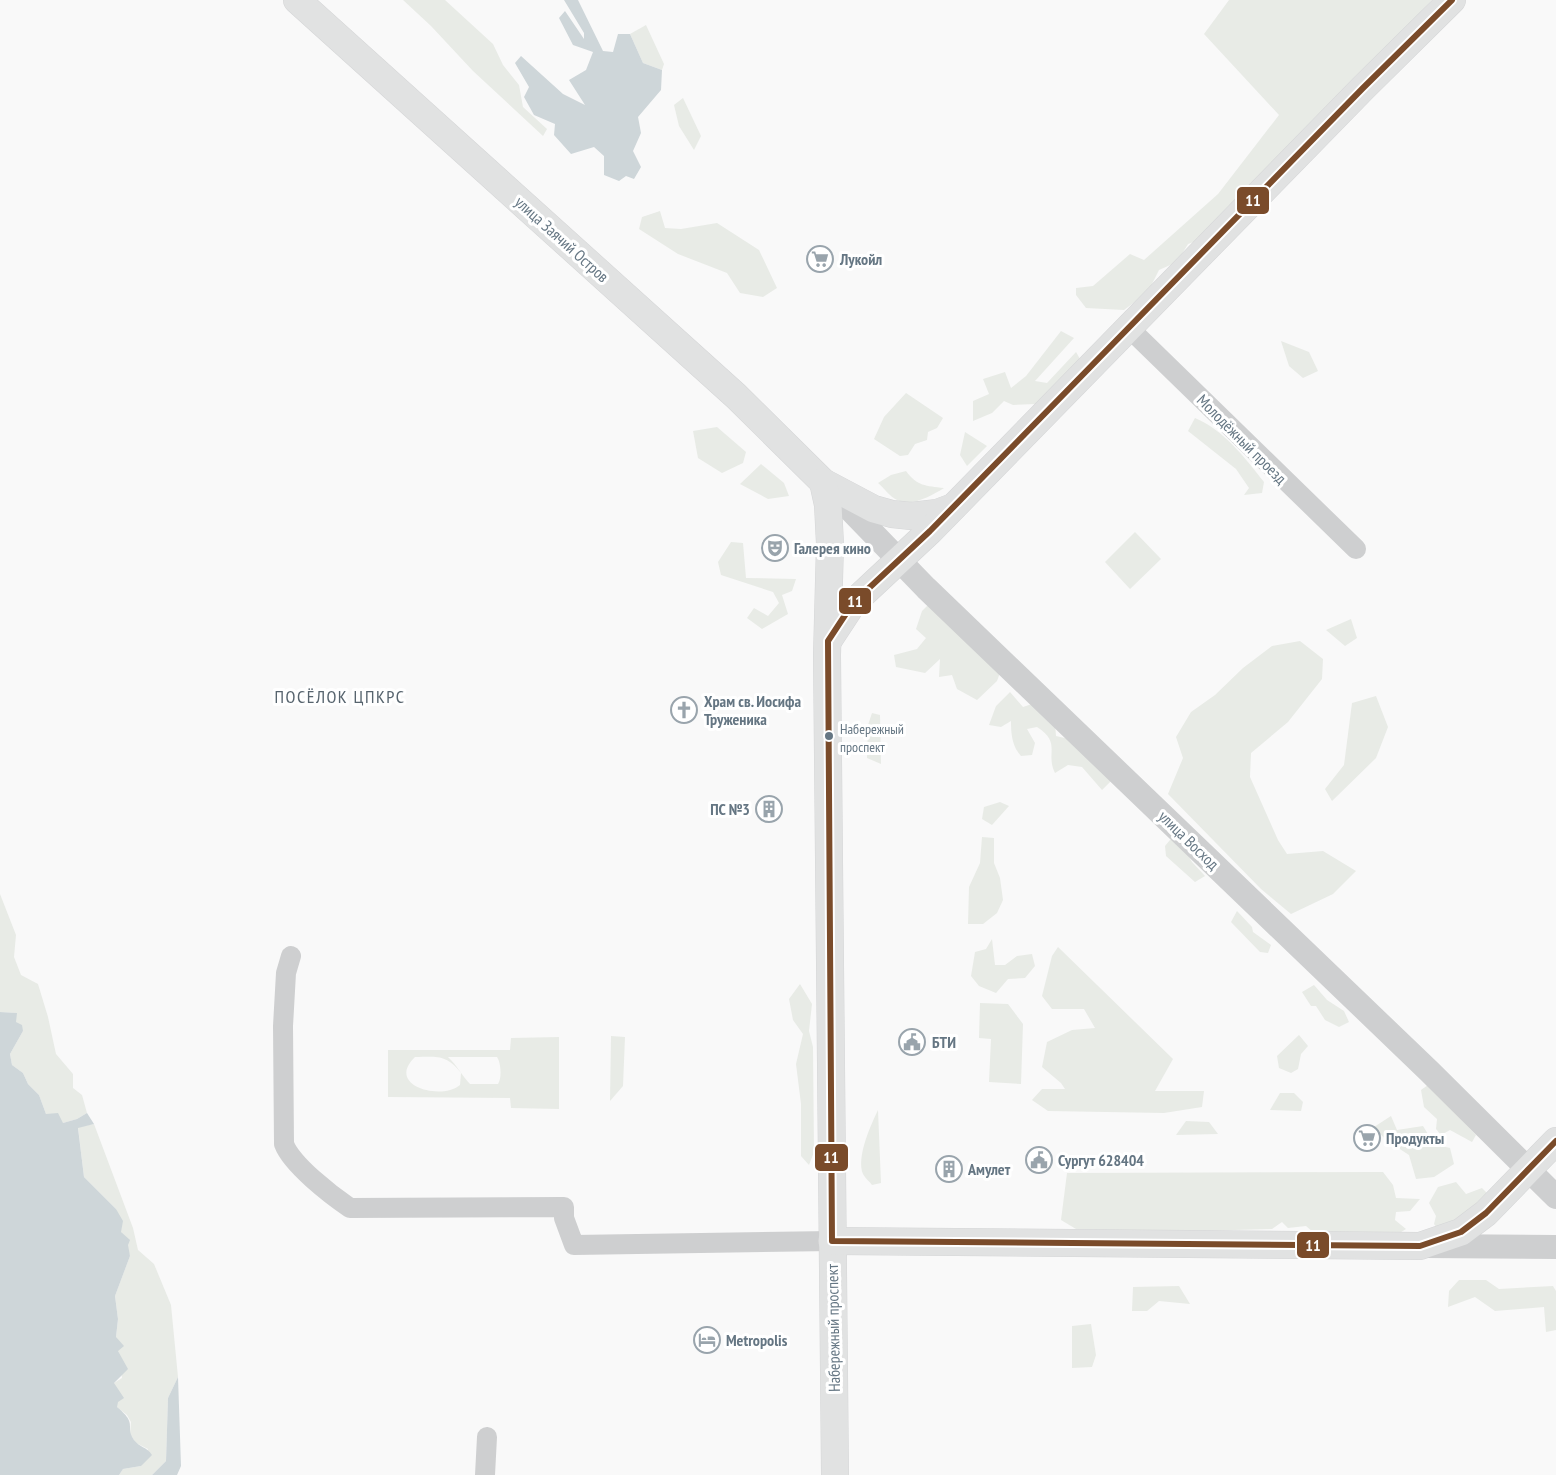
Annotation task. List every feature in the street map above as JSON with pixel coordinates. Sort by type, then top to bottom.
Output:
[{"type":"main road","name":"улица Заячий Остров","points":[[297,0],[736,396],[823,482],[874,509],[892,514],[911,516],[937,513],[953,507]]},
{"type":"main road","points":[[828,641],[854,603],[953,507],[1452,0]]},
{"type":"main road","name":"Набережный проспект","points":[[823,482],[828,504],[830,544],[828,641],[835,1475]]},
{"type":"main road","points":[[832,1241],[1420,1246],[1461,1232],[1486,1213],[1556,1141]]},
{"type":"street","name":"Молодёжный проезд","points":[[1129,328],[1356,549]]},
{"type":"street","name":"улица Восход","points":[[823,482],[926,588],[1022,678],[1556,1197]]},
{"type":"street","points":[[291,956],[286,973],[283,1026],[284,1144],[289,1155],[350,1208],[564,1207],[564,1218],[574,1245],[832,1241]]},
{"type":"street","points":[[1420,1246],[1556,1247]]},
{"type":"street","points":[[484,1475],[487,1437]]},
{"type":"shaded area","points":[[403,0],[445,0],[493,44],[503,65],[519,85],[523,107],[547,129],[543,136],[473,71]]},
{"type":"shaded area","points":[[564,0],[578,0],[603,51],[613,52],[618,34],[630,34],[643,63],[662,70],[661,90],[638,117],[641,133],[633,151],[641,167],[634,179],[626,176],[619,181],[604,175],[604,156],[594,147],[571,154],[554,135],[555,124],[534,115],[524,97],[529,87],[515,63],[521,56],[563,94],[585,105],[569,80],[586,70],[593,52],[573,45],[559,18],[565,11],[584,39],[584,33]]},
{"type":"shaded area","points":[[1229,0],[1432,0],[1208,237],[1188,244],[1177,262],[1159,270],[1148,292],[1124,310],[1086,308],[1076,295],[1076,288],[1093,286],[1130,254],[1144,260],[1218,194],[1279,115],[1204,34]]},
{"type":"shaded area","points":[[646,25],[664,64],[662,70],[643,63],[630,34]]},
{"type":"shaded area","points":[[683,98],[701,136],[694,150],[679,126],[674,105]]},
{"type":"shaded area","points":[[660,211],[665,228],[681,229],[717,223],[759,250],[777,288],[763,297],[740,293],[727,273],[678,254],[639,229],[642,217]]},
{"type":"shaded area","points":[[1061,331],[1074,338],[1035,381],[1047,383],[1076,352],[1080,359],[1036,404],[1013,405],[1004,401],[992,413],[973,421],[973,401],[989,394],[983,379],[1005,372],[1011,388],[1026,376]]},
{"type":"shaded area","points":[[1281,341],[1309,352],[1318,371],[1303,378],[1289,366]]},
{"type":"shaded area","points":[[906,393],[943,418],[937,428],[928,432],[927,440],[915,444],[908,455],[900,456],[874,439],[884,417]]},
{"type":"shaded area","points":[[1195,418],[1225,437],[1241,454],[1264,482],[1262,493],[1244,495],[1249,488],[1236,469],[1188,431]]},
{"type":"shaded area","points":[[717,427],[746,452],[743,463],[722,473],[698,458],[693,431]]},
{"type":"shaded area","points":[[965,432],[987,446],[967,466],[960,455]]},
{"type":"shaded area","points":[[761,464],[784,483],[789,496],[768,499],[740,484]]},
{"type":"shaded area","points":[[906,471],[914,480],[922,484],[944,488],[921,500],[903,502],[892,497],[878,483],[891,475]]},
{"type":"shaded area","points":[[1135,532],[1161,559],[1130,589],[1105,562]]},
{"type":"shaded area","points":[[731,542],[743,543],[746,578],[796,579],[792,591],[782,595],[788,614],[762,629],[747,618],[754,608],[768,616],[779,603],[773,592],[721,575],[718,562]]},
{"type":"shaded area","points":[[931,602],[1001,670],[997,681],[977,700],[957,689],[952,675],[939,677],[940,659],[925,673],[896,667],[894,655],[917,649],[926,638],[916,629],[922,611]]},
{"type":"shaded area","points":[[1351,619],[1357,638],[1345,646],[1326,630]]},
{"type":"shaded area","points":[[1300,641],[1323,659],[1322,679],[1288,722],[1251,753],[1250,777],[1278,840],[1287,854],[1323,851],[1356,871],[1333,894],[1291,914],[1261,889],[1168,794],[1183,758],[1176,737],[1191,712],[1215,695],[1243,668],[1272,646]]},
{"type":"shaded area","points":[[1010,692],[1023,707],[1035,703],[1055,723],[1056,736],[1069,739],[1113,779],[1102,790],[1082,767],[1068,765],[1055,773],[1051,760],[1051,743],[1045,733],[1037,727],[1027,729],[1035,743],[1032,755],[1021,756],[1013,740],[1011,721],[1001,727],[989,725],[996,706]]},
{"type":"shaded area","points":[[1376,696],[1388,727],[1376,758],[1332,801],[1325,789],[1344,765],[1352,703]]},
{"type":"shaded area","points":[[872,713],[880,715],[881,764],[867,758],[868,725]]},
{"type":"shaded area","points":[[1000,802],[1009,806],[992,825],[982,819],[984,807]]},
{"type":"shaded area","points":[[982,837],[994,838],[994,863],[1000,878],[1003,900],[997,913],[983,924],[968,924],[969,887],[980,863]]},
{"type":"shaded area","points":[[1170,840],[1179,840],[1192,862],[1205,876],[1195,882],[1166,856],[1165,846]]},
{"type":"shaded area","points":[[0,894],[16,935],[14,957],[21,975],[38,984],[56,1054],[73,1074],[73,1088],[82,1095],[87,1113],[77,1119],[63,1123],[46,1114],[39,1095],[28,1084],[23,1073],[12,1065],[10,1054],[23,1031],[16,1022],[16,1013],[0,1012]]},
{"type":"shaded area","points":[[1237,911],[1252,927],[1253,932],[1271,945],[1268,953],[1260,952],[1231,922]]},
{"type":"shaded area","points":[[992,939],[995,965],[1005,965],[1017,956],[1032,954],[1035,966],[1025,978],[1008,979],[996,993],[979,986],[971,976],[975,952],[986,949]]},
{"type":"shaded area","points":[[1058,947],[1173,1059],[1155,1091],[1204,1091],[1202,1107],[1164,1113],[1048,1111],[1032,1100],[1042,1089],[1065,1089],[1042,1067],[1047,1042],[1072,1030],[1095,1028],[1084,1009],[1052,1009],[1042,996],[1052,956]]},
{"type":"shaded area","points":[[800,984],[812,1004],[809,1031],[813,1047],[814,1152],[809,1165],[801,1156],[801,1104],[796,1064],[803,1034],[793,1020],[789,999]]},
{"type":"shaded area","points":[[1314,985],[1327,1000],[1344,1011],[1349,1022],[1339,1027],[1325,1020],[1316,1006],[1311,1006],[1302,992]]},
{"type":"shaded area","points":[[980,1003],[1008,1004],[1023,1024],[1021,1084],[989,1082],[991,1039],[979,1038]]},
{"type":"shaded area","points":[[0,1012],[17,1013],[16,1022],[22,1025],[23,1031],[10,1054],[12,1065],[23,1073],[28,1084],[39,1095],[46,1114],[58,1113],[63,1123],[87,1113],[94,1124],[78,1128],[84,1177],[116,1209],[123,1221],[121,1232],[130,1240],[128,1245],[130,1256],[115,1296],[118,1319],[116,1337],[124,1346],[118,1351],[128,1369],[114,1383],[124,1398],[118,1402],[117,1407],[128,1418],[131,1435],[152,1455],[141,1466],[123,1469],[119,1475],[0,1475]]},
{"type":"shaded area","points":[[1299,1035],[1308,1046],[1301,1054],[1298,1069],[1291,1073],[1279,1068],[1277,1056]]},
{"type":"shaded area","points":[[611,1036],[625,1037],[623,1086],[610,1101]]},
{"type":"shaded area","points":[[559,1037],[559,1109],[511,1108],[510,1098],[388,1097],[388,1050],[510,1050],[511,1038]],"holes":[[[415,1057],[441,1058],[451,1062],[461,1073],[460,1085],[451,1090],[441,1091],[419,1088],[411,1083],[407,1076],[408,1067]],[[448,1057],[497,1057],[500,1070],[498,1084],[470,1084]]]},
{"type":"shaded area","points":[[1428,1085],[1476,1135],[1472,1142],[1450,1130],[1441,1135],[1436,1129],[1437,1119],[1424,1107],[1421,1090]]},
{"type":"shaded area","points":[[1280,1093],[1294,1093],[1303,1102],[1301,1111],[1270,1110]]},
{"type":"shaded area","points":[[878,1110],[881,1183],[872,1185],[863,1174],[861,1159],[865,1141]]},
{"type":"shaded area","points":[[1391,1116],[1397,1130],[1423,1126],[1434,1144],[1450,1148],[1454,1164],[1434,1177],[1416,1179],[1409,1155],[1386,1140],[1374,1127]]},
{"type":"shaded area","points":[[1186,1121],[1209,1122],[1218,1134],[1176,1135]]},
{"type":"shaded area","points":[[94,1124],[133,1228],[138,1250],[154,1264],[171,1305],[178,1377],[168,1398],[166,1461],[152,1475],[119,1475],[123,1469],[141,1466],[148,1449],[136,1443],[130,1434],[131,1422],[127,1415],[117,1407],[114,1383],[122,1378],[116,1337],[118,1319],[115,1296],[130,1256],[116,1209],[84,1177],[78,1127]]},
{"type":"shaded area","points":[[1383,1172],[1393,1185],[1396,1198],[1420,1199],[1410,1211],[1396,1212],[1395,1220],[1406,1229],[1398,1234],[1314,1233],[1306,1226],[1288,1228],[1282,1222],[1272,1229],[1120,1233],[1076,1229],[1061,1220],[1067,1173]]},
{"type":"shaded area","points":[[1456,1182],[1466,1194],[1482,1188],[1488,1194],[1440,1232],[1434,1224],[1436,1216],[1429,1203],[1438,1187]]},
{"type":"shaded area","points":[[1459,1280],[1486,1280],[1499,1289],[1553,1286],[1556,1291],[1556,1330],[1546,1332],[1544,1307],[1495,1311],[1475,1297],[1448,1307],[1449,1291]]},
{"type":"shaded area","points":[[1179,1286],[1190,1304],[1159,1301],[1147,1311],[1132,1311],[1133,1287]]},
{"type":"shaded area","points":[[1091,1324],[1096,1355],[1092,1367],[1072,1368],[1072,1326]]},
{"type":"shaded area","points":[[178,1377],[181,1466],[177,1475],[152,1475],[166,1461],[168,1398]]},
{"type":"transit line","name":"11","points":[[1452,0],[930,531],[853,603],[828,641],[832,1241],[1420,1246],[1461,1232],[1486,1213],[1556,1141]]},
{"type":"place","name":"Лукойл","points":[[820,259]]},
{"type":"place","name":"Галерея кино","points":[[775,548]]},
{"type":"place","name":"Храм св. Иосифа Труженика","points":[[684,710]]},
{"type":"place","name":"Набережный проспект","points":[[829,736]]},
{"type":"place","name":"ПС №3","points":[[769,809]]},
{"type":"place","name":"БТИ","points":[[912,1042]]},
{"type":"place","name":"Продукты","points":[[1367,1138]]},
{"type":"place","name":"Сургут 628404","points":[[1039,1160]]},
{"type":"place","name":"Амулет","points":[[949,1169]]},
{"type":"place","name":"Metropolis","points":[[707,1340]]},
{"type":"district","name":"ПОСЁЛОК ЦПКРС","points":[[340,697]]}]
